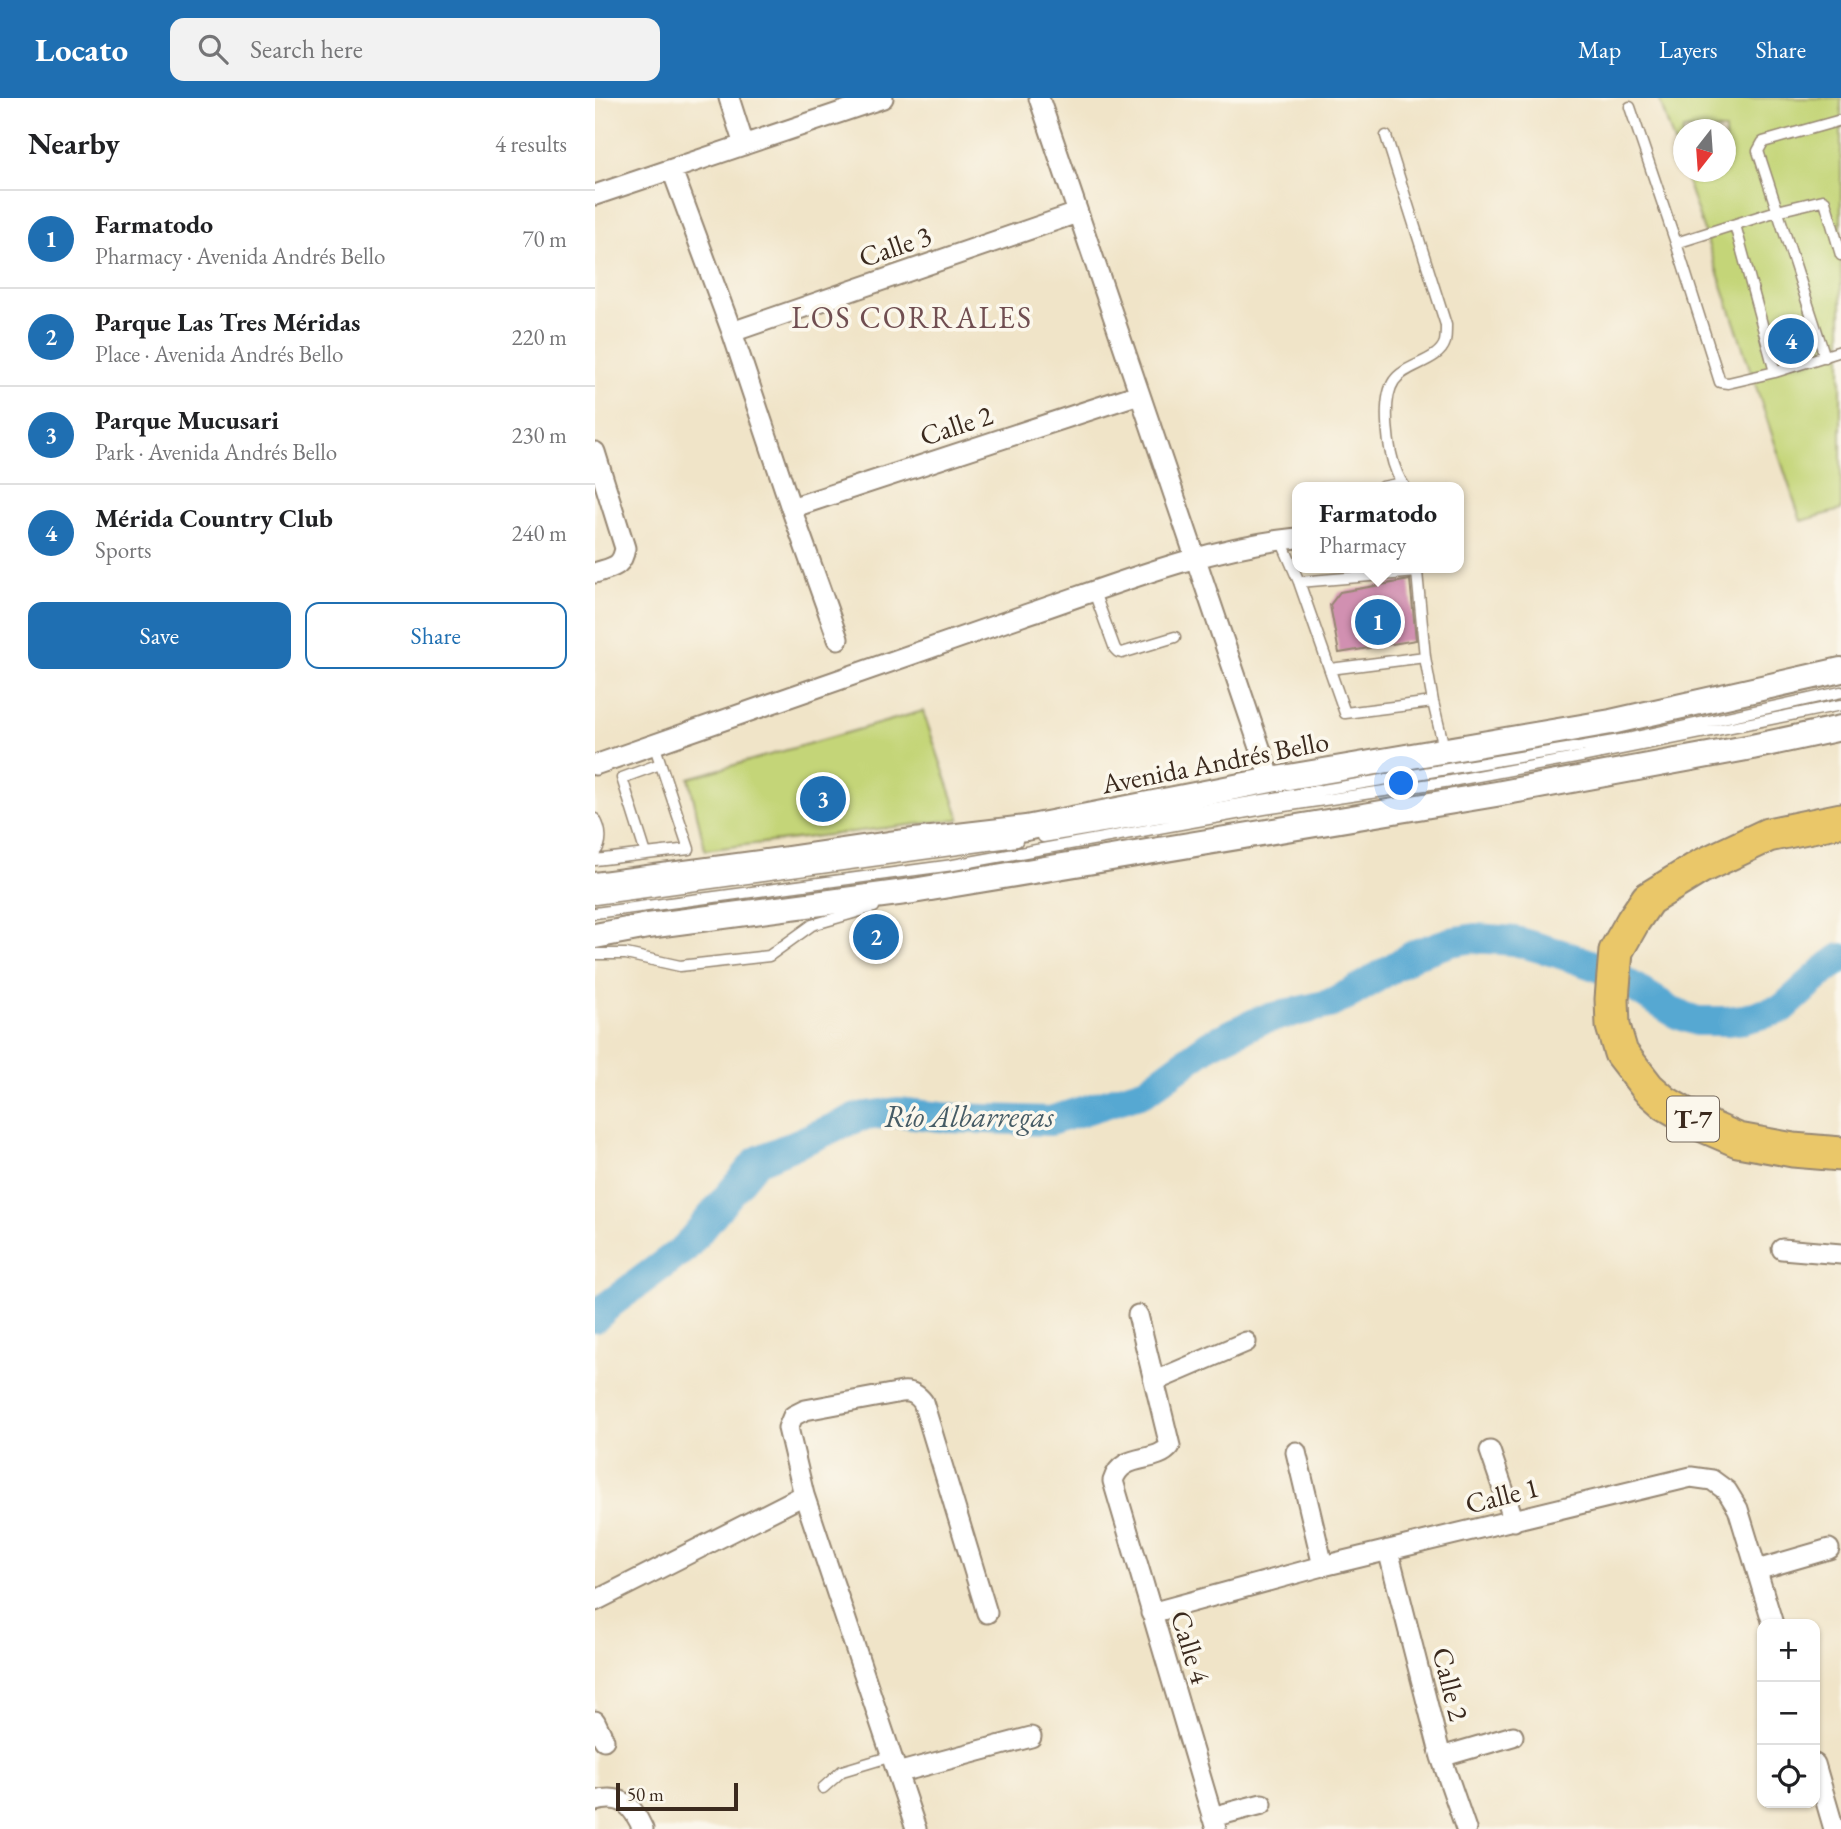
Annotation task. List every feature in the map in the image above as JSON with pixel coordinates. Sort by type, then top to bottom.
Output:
[{"type":"highway","name":"T-7","points":[[1841,820],[1768,835],[1700,867],[1648,899],[1616,951],[1612,999],[1613,1026],[1621,1053],[1648,1088],[1665,1102],[1702,1124],[1738,1140],[1793,1150],[1841,1154]]},
{"type":"street","points":[[729,98],[744,145]]},
{"type":"street","points":[[595,195],[883,98]]},
{"type":"street","points":[[1039,98],[1271,780]]},
{"type":"street","points":[[672,170],[732,332],[838,639]]},
{"type":"street","name":"Calle 3","points":[[732,332],[1077,213]]},
{"type":"street","name":"Calle 2","points":[[791,508],[1139,394]]},
{"type":"street","points":[[595,452],[625,548],[624,557],[618,565],[595,573]]},
{"type":"street","points":[[595,765],[657,754],[703,729],[846,677],[1196,558],[1289,539]]},
{"type":"street","name":"Avenida Andrés Bello","points":[[595,885],[889,844],[1026,828],[1271,780],[1611,722],[1841,670]]},
{"type":"street","points":[[595,936],[648,926],[913,891],[1496,794],[1739,750],[1841,728]]},
{"type":"street","points":[[1782,1250],[1841,1254]]},
{"type":"street","points":[[1138,1315],[1155,1381],[1246,1342]]},
{"type":"street","name":"Calle 4","points":[[1155,1381],[1170,1446],[1164,1452],[1120,1466],[1113,1481],[1214,1823]]},
{"type":"street","points":[[914,1828],[804,1495],[789,1434],[789,1422],[793,1416],[805,1410],[902,1392],[914,1394],[923,1402],[987,1613]]},
{"type":"street","points":[[1490,1451],[1514,1521]]},
{"type":"street","points":[[1296,1452],[1323,1566]]},
{"type":"street","name":"Calle 1","points":[[1151,1613],[1323,1566],[1691,1477],[1712,1480],[1727,1491],[1738,1509],[1772,1619]]},
{"type":"street","points":[[595,1601],[804,1495]]},
{"type":"street","points":[[1757,1570],[1829,1549]]},
{"type":"street","name":"Calle 2","points":[[1388,1550],[1441,1757],[1466,1829]]},
{"type":"street","points":[[595,1721],[604,1740]]},
{"type":"street","points":[[894,1764],[1031,1737]]},
{"type":"street","points":[[1441,1757],[1513,1737]]},
{"type":"street","points":[[1820,1781],[1834,1829]]},
{"type":"street","points":[[595,1801],[607,1798],[628,1805],[643,1829]]},
{"type":"street","points":[[1214,1823],[1262,1804]]},
{"type":"lane","points":[[1630,107],[1720,382],[1728,383],[1775,372],[1841,351]]},
{"type":"lane","points":[[1825,357],[1758,151],[1763,142],[1841,120]]},
{"type":"lane","points":[[1386,136],[1446,325],[1445,342],[1438,353],[1405,371],[1394,381],[1388,394],[1390,445],[1402,482]]},
{"type":"lane","points":[[1676,243],[1777,211],[1824,201],[1841,255]]},
{"type":"lane","points":[[1735,225],[1775,372]]},
{"type":"lane","points":[[1297,573],[1345,713],[1433,702]]},
{"type":"lane","points":[[1299,582],[1405,573]]},
{"type":"lane","points":[[1417,573],[1425,657],[1445,751]]},
{"type":"lane","points":[[1094,592],[1118,652],[1175,637]]},
{"type":"lane","points":[[1329,669],[1425,657]]},
{"type":"lane","points":[[1039,837],[1633,738],[1841,692]]},
{"type":"lane","points":[[595,913],[953,866],[1264,809],[1490,774],[1841,705]]},
{"type":"lane","points":[[595,860],[689,849],[657,754],[622,778],[646,854]]},
{"type":"lane","points":[[595,819],[600,834],[599,846],[595,852]]},
{"type":"lane","points":[[595,899],[1025,840]]},
{"type":"lane","points":[[595,954],[626,954],[680,966],[769,956],[812,925],[883,904],[913,891]]},
{"type":"lane","points":[[823,1788],[842,1770],[894,1764]]},
{"type":"green space","points":[[1659,98],[1841,98],[1841,510],[1801,521],[1687,182],[1736,182],[1736,119],[1673,119],[1673,140]]},
{"type":"green space","points":[[923,711],[960,819],[705,850],[689,778]]},
{"type":"building","points":[[1410,580],[1416,640],[1339,653],[1330,605],[1340,592]]},
{"type":"waterway","name":"Río Albarregas","points":[[595,1318],[685,1248],[757,1161],[859,1117],[897,1112],[950,1118],[1050,1121],[1146,1091],[1210,1044],[1261,1020],[1329,1004],[1415,954],[1450,942],[1475,938],[1515,941],[1558,953],[1604,969],[1677,1014],[1697,1021],[1744,1019],[1782,1009],[1841,958]]},
{"type":"place","name":"Mérida Country Club","points":[[1791,341]]},
{"type":"place","name":"Farmatodo","points":[[1378,622]]},
{"type":"place","name":"Parque Mucusari","points":[[823,799]]},
{"type":"place","name":"Parque Las Tres Méridas","points":[[876,937]]},
{"type":"district","name":"LOS CORRALES","points":[[912,317]]}]
